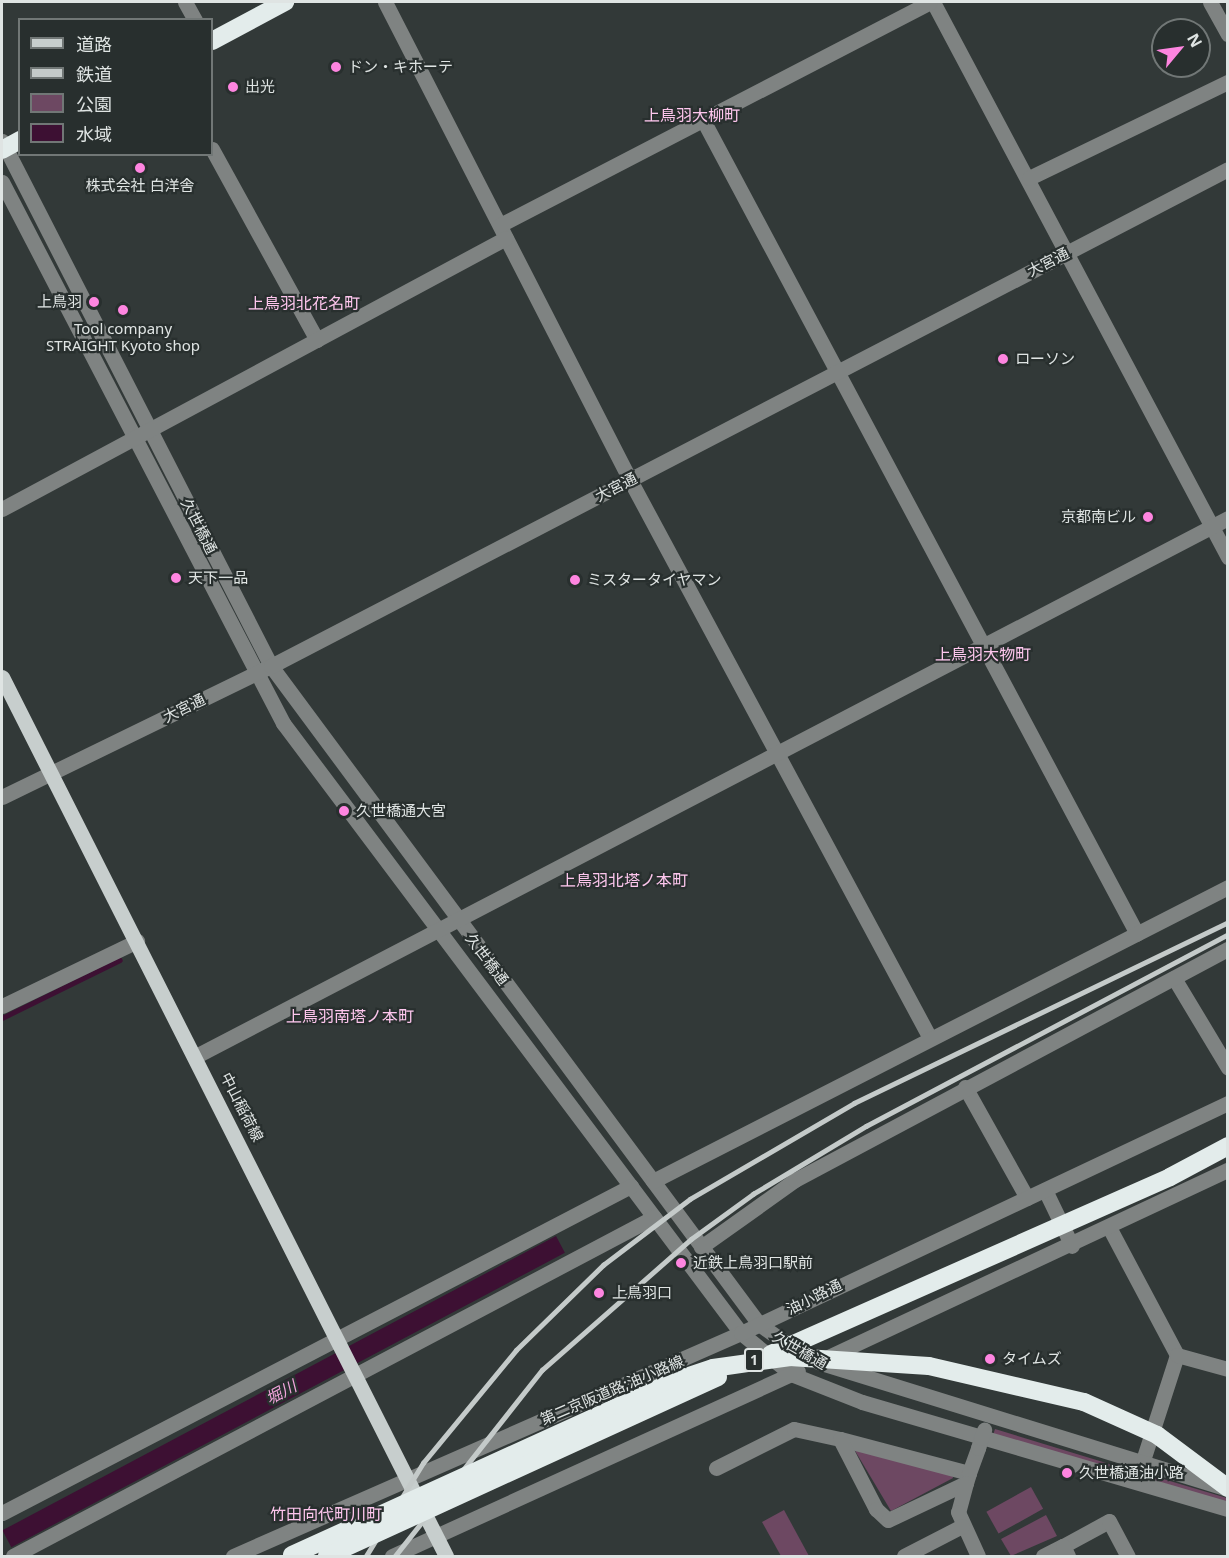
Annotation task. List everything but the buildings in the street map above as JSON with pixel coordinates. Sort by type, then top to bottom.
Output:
[{"type":"highway","points":[[213,40],[285,2]]},
{"type":"highway","points":[[327,1557],[480,1483],[1170,1177],[1227,1146]]},
{"type":"highway","name":"第二京阪道路;油小路線","points":[[289,1556],[671,1382],[713,1368],[790,1356],[929,1366],[1084,1402],[1156,1434],[1227,1488]]},
{"type":"main road","name":"中山稲荷線","points":[[2,677],[196,1056],[446,1557]]},
{"type":"street","points":[[185,2],[194,18]]},
{"type":"street","points":[[385,2],[630,480],[930,1038]]},
{"type":"street","points":[[2,509],[317,340],[503,231],[703,120],[932,2],[1029,178],[1227,557]]},
{"type":"street","points":[[1210,2],[1227,34]]},
{"type":"street","points":[[1029,178],[1227,82]]},
{"type":"street","points":[[703,120],[838,371],[981,646],[1137,934]]},
{"type":"street","name":"久世橋通","points":[[7,145],[89,315],[271,666],[456,919],[759,1324],[817,1362],[987,1418],[1227,1488]]},
{"type":"street","points":[[213,150],[317,340]]},
{"type":"street","name":"大宮通","points":[[2,797],[271,666],[1227,169]]},
{"type":"street","name":"久世橋通","points":[[2,182],[254,674],[283,723],[360,819],[741,1333],[791,1374],[862,1402],[1227,1509]]},
{"type":"street","points":[[74,324],[89,315]]},
{"type":"street","points":[[196,1056],[456,919],[778,755],[1227,518]]},
{"type":"street","points":[[187,544],[204,536]]},
{"type":"street","points":[[360,819],[374,808]]},
{"type":"street","points":[[653,1181],[1227,886]]},
{"type":"street","points":[[2,1006],[137,941]]},
{"type":"street","points":[[701,1247],[795,1180],[965,1087],[1227,949]]},
{"type":"street","points":[[1174,978],[1227,1068]]},
{"type":"street","points":[[516,1029],[532,1019]]},
{"type":"street","points":[[965,1087],[1027,1198]]},
{"type":"street","name":"油小路通","points":[[233,1557],[741,1333],[1227,1103]]},
{"type":"street","points":[[591,1132],[608,1120]]},
{"type":"street","points":[[392,1557],[1110,1229],[1227,1170]]},
{"type":"street","points":[[2,1513],[631,1186]]},
{"type":"street","points":[[1045,1190],[1072,1246]]},
{"type":"street","points":[[13,1557],[654,1217]]},
{"type":"street","points":[[1110,1229],[1177,1355],[1136,1484]]},
{"type":"street","points":[[1177,1355],[1227,1369]]},
{"type":"street","points":[[978,1557],[962,1526],[958,1512],[987,1418]]},
{"type":"street","points":[[716,1468],[794,1429],[840,1439],[968,1478]]},
{"type":"street","points":[[840,1439],[884,1519],[968,1478]]},
{"type":"street","points":[[1043,1557],[1066,1551],[1109,1521],[1128,1557]]},
{"type":"street","points":[[907,1556],[962,1526]]},
{"type":"green space","points":[[995,1429],[1126,1469],[1125,1474],[994,1434]]},
{"type":"green space","points":[[854,1449],[952,1474],[953,1478],[891,1511]]},
{"type":"green space","points":[[1153,1476],[1227,1498],[1227,1503],[1150,1479]]},
{"type":"green space","points":[[1031,1487],[1043,1509],[999,1534],[986,1512]]},
{"type":"green space","points":[[784,1510],[809,1556],[781,1556],[762,1522]]},
{"type":"green space","points":[[1046,1515],[1057,1536],[1011,1556],[1001,1539]]},
{"type":"water","name":"堀川","points":[[556,1236],[565,1253],[11,1547],[2,1530]]},
{"type":"waterway","points":[[2,1018],[120,960]]},
{"type":"railway","points":[[366,1556],[423,1463],[516,1350],[603,1265],[690,1199],[854,1103],[1228,922]]},
{"type":"railway","points":[[395,1556],[542,1370],[691,1239],[753,1194],[866,1126],[1228,934]]},
{"type":"place","name":"ドン・キホーテ","points":[[336,67]]},
{"type":"place","name":"出光","points":[[233,87]]},
{"type":"place","name":"株式会社 白洋舎","points":[[140,168]]},
{"type":"place","name":"上鳥羽","points":[[94,302]]},
{"type":"place","name":"Tool company STRAIGHT Kyoto shop","points":[[123,310]]},
{"type":"place","name":"ローソン","points":[[1003,359]]},
{"type":"place","name":"京都南ビル","points":[[1148,517]]},
{"type":"place","name":"天下一品","points":[[176,578]]},
{"type":"place","name":"ミスタータイヤマン","points":[[575,580]]},
{"type":"place","name":"久世橋通大宮","points":[[344,811]]},
{"type":"place","name":"近鉄上鳥羽口駅前","points":[[681,1263]]},
{"type":"place","name":"上鳥羽口","points":[[599,1293]]},
{"type":"place","name":"タイムズ","points":[[990,1359]]},
{"type":"place","name":"久世橋通油小路","points":[[1067,1473]]},
{"type":"district","name":"上鳥羽大柳町","points":[[692,115]]},
{"type":"district","name":"上鳥羽北花名町","points":[[304,303]]},
{"type":"district","name":"上鳥羽大物町","points":[[983,654]]},
{"type":"district","name":"上鳥羽北塔ノ本町","points":[[624,880]]},
{"type":"district","name":"上鳥羽南塔ノ本町","points":[[350,1016]]},
{"type":"district","name":"竹田向代町川町","points":[[326,1514]]}]
